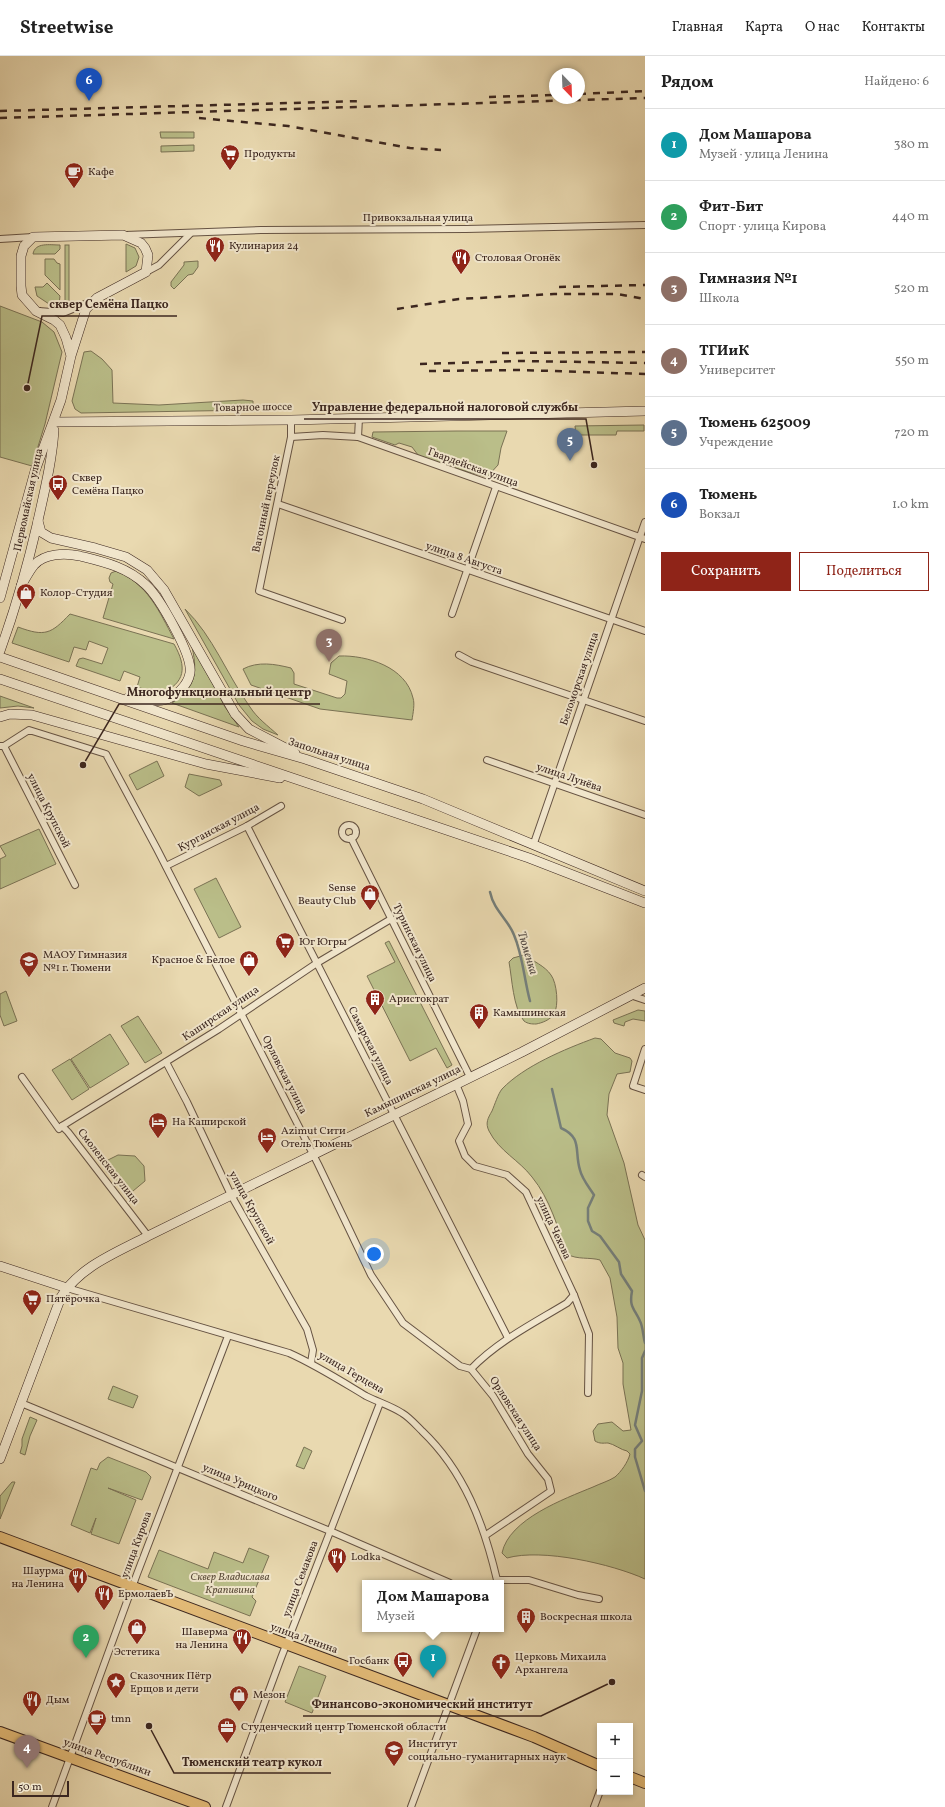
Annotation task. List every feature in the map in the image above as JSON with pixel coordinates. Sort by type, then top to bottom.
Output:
[{"type":"main road","name":"улица Ленина","points":[[0,1536],[286,1646],[534,1737],[597,1765]]},
{"type":"main road","name":"улица Республики","points":[[0,1732],[205,1807]]},
{"type":"main road","points":[[633,1778],[645,1783]]},
{"type":"street","name":"Привокзальная улица","points":[[33,237],[190,234],[253,231],[466,230],[645,225]]},
{"type":"street","points":[[36,311],[63,313],[97,298],[159,265],[190,234]]},
{"type":"street","name":"Привокзальная улица","points":[[123,235],[140,243],[145,248],[148,255],[146,272]]},
{"type":"street","points":[[3,239],[33,237]]},
{"type":"street","points":[[33,237],[24,246],[21,256],[22,295],[36,311],[54,320],[60,325],[66,338],[71,356]]},
{"type":"street","points":[[71,356],[86,309],[97,298]]},
{"type":"street","name":"Первомайская улица","points":[[0,598],[35,471],[54,422],[71,356]]},
{"type":"street","name":"Товарное шоссе","points":[[54,422],[291,420],[645,411]]},
{"type":"street","points":[[358,437],[359,418]]},
{"type":"street","name":"Вагонный переулок","points":[[291,420],[290,437],[278,504],[259,591],[342,620]]},
{"type":"street","name":"Первомайская улица","points":[[0,651],[21,586],[38,521],[52,458],[54,422]]},
{"type":"street","name":"Гвардейская улица","points":[[290,437],[323,435],[358,437],[642,538]]},
{"type":"street","points":[[452,614],[496,487]]},
{"type":"street","name":"улица 8 Августа","points":[[278,504],[645,631]]},
{"type":"street","points":[[38,521],[41,532],[51,538],[126,557],[146,570],[164,590],[235,714],[249,729],[282,745],[305,759]]},
{"type":"street","name":"Беломорская улица","points":[[534,844],[611,620],[642,538],[645,522]]},
{"type":"street","points":[[21,586],[34,565],[45,558],[66,553],[109,563],[125,569],[146,585],[160,604],[187,651],[190,673],[182,690],[163,701],[119,698]]},
{"type":"street","points":[[0,578],[10,564]]},
{"type":"street","points":[[459,655],[472,662],[645,721]]},
{"type":"street","name":"Запольная улица","points":[[0,658],[243,741],[305,759],[423,798],[645,891]]},
{"type":"street","points":[[0,678],[529,858],[645,903]]},
{"type":"street","points":[[0,717],[10,714],[32,715],[206,764],[257,775],[299,780]]},
{"type":"street","name":"Орловская улица","points":[[2,746],[29,730],[106,754],[166,866],[241,1013],[313,1155],[371,1276],[403,1323],[460,1366],[471,1369],[493,1396],[528,1454],[548,1479],[551,1491],[486,1535]]},
{"type":"street","name":"улица Крупской","points":[[2,746],[75,885]]},
{"type":"street","name":"улица Лунёва","points":[[487,760],[645,815]]},
{"type":"street","name":"Курганская улица","points":[[166,866],[247,826],[280,806]]},
{"type":"street","name":"Самарская улица","points":[[247,826],[508,1338]]},
{"type":"street","name":"Туринская улица","points":[[351,838],[470,1077]]},
{"type":"street","name":"Каширская улица","points":[[62,1126],[166,1062],[317,962],[391,919]]},
{"type":"street","name":"Камышинская улица","points":[[67,1288],[93,1266],[148,1236],[505,1060],[633,996],[645,988]]},
{"type":"street","points":[[633,996],[645,1000]]},
{"type":"street","points":[[645,1049],[633,1086],[645,1090]]},
{"type":"street","name":"улица Крупской","points":[[166,1062],[188,1102],[231,1195],[305,1324],[314,1350],[311,1363]]},
{"type":"street","name":"Смоленская улица","points":[[22,1077],[59,1128],[62,1126],[68,1132],[148,1236]]},
{"type":"street","name":"улица Чехова","points":[[456,1084],[463,1101],[468,1124],[459,1141],[465,1156],[475,1166],[507,1175],[526,1192],[574,1295],[589,1334],[588,1393]]},
{"type":"street","name":"улица Герцена","points":[[0,1266],[67,1288],[289,1353],[311,1363],[380,1403],[402,1413],[438,1446],[455,1469],[465,1486],[486,1535],[496,1580]]},
{"type":"street","points":[[0,1460],[57,1307],[67,1288]]},
{"type":"street","points":[[471,1369],[480,1359],[508,1338],[567,1304],[574,1295]]},
{"type":"street","name":"улица Кирова","points":[[52,1807],[132,1587],[228,1336]]},
{"type":"street","name":"улица Урицкого","points":[[21,1403],[330,1531],[443,1580]]},
{"type":"street","name":"улица Семакова","points":[[226,1807],[286,1646],[380,1403]]},
{"type":"street","name":"улица Герцена","points":[[504,1581],[529,1580],[578,1595],[599,1599]]},
{"type":"street","points":[[411,1807],[450,1707],[476,1632]]},
{"type":"street","points":[[594,1807],[598,1795]]},
{"type":"green space","points":[[160,132],[194,132],[194,138],[161,138]]},
{"type":"green space","points":[[194,145],[194,151],[161,152],[161,146]]},
{"type":"green space","points":[[126,244],[135,248],[139,257],[136,266],[126,272]]},
{"type":"green space","points":[[60,245],[60,249],[55,254],[33,254],[34,250],[40,246]]},
{"type":"green space","points":[[65,245],[69,245],[69,305],[65,305]]},
{"type":"green space","points":[[45,259],[54,259],[60,264],[60,290],[45,275]]},
{"type":"green space","points":[[198,261],[198,267],[193,274],[188,275],[174,289],[171,286],[171,282],[184,265],[184,262]]},
{"type":"green space","points":[[47,283],[60,296],[59,305],[49,304],[37,296],[35,287],[43,287]]},
{"type":"green space","points":[[0,306],[42,322],[54,332],[62,352],[45,424],[32,466],[0,457]]},
{"type":"green space","points":[[91,351],[102,359],[112,370],[113,403],[159,405],[243,400],[253,401],[253,410],[81,413],[75,409],[72,401],[84,352]]},
{"type":"green space","points":[[644,425],[644,431],[617,431],[616,435],[576,435],[575,426]]},
{"type":"green space","points":[[507,431],[501,448],[498,465],[487,477],[421,459],[412,447],[399,443],[395,445],[372,437],[373,432]]},
{"type":"green space","points":[[116,571],[127,576],[144,590],[157,608],[174,639],[103,618],[113,584],[110,582],[109,578],[111,573]]},
{"type":"green space","points":[[185,609],[212,643],[253,711],[278,735],[263,729],[252,721],[239,705]]},
{"type":"green space","points":[[70,614],[174,644],[181,660],[182,674],[175,685],[169,690],[160,694],[137,687],[140,677],[124,671],[120,681],[76,666],[79,659],[83,658],[102,664],[108,648],[89,641],[86,650],[74,647],[69,662],[12,643],[18,627],[35,632],[47,632],[58,626]]},
{"type":"green space","points":[[191,643],[225,707],[239,727],[172,703],[186,691],[194,678],[195,670]]},
{"type":"green space","points":[[339,656],[350,656],[373,661],[384,665],[402,678],[409,687],[414,700],[412,720],[320,709],[251,685],[243,669],[249,666],[261,664],[273,664],[291,668],[294,673],[294,684],[341,698],[345,694],[347,681],[329,674],[331,663]]},
{"type":"green space","points":[[0,696],[34,708],[18,706],[0,708]]},
{"type":"green space","points":[[157,761],[164,776],[137,790],[129,775]]},
{"type":"green space","points":[[189,774],[220,780],[222,785],[199,796],[185,787]]},
{"type":"green space","points":[[39,829],[56,864],[0,889],[0,859],[6,856],[0,846]]},
{"type":"green space","points":[[216,878],[241,927],[219,938],[194,889]]},
{"type":"green space","points":[[389,941],[452,1065],[447,1068],[436,1048],[410,1061],[367,976],[395,962],[385,943]]},
{"type":"green space","points":[[524,955],[542,966],[551,975],[555,983],[557,1000],[556,1010],[550,1018],[541,1023],[536,1024],[524,1021],[517,1009],[515,1001],[509,962],[513,958]]},
{"type":"green space","points":[[6,991],[17,1021],[4,1026],[0,1015],[0,994]]},
{"type":"green space","points":[[638,1010],[645,1011],[645,1021],[633,1019],[625,1022],[624,1026],[614,1023],[613,1020]]},
{"type":"green space","points":[[138,1016],[162,1053],[145,1063],[121,1026]]},
{"type":"green space","points":[[110,1034],[129,1064],[90,1088],[71,1059]]},
{"type":"green space","points":[[595,1038],[601,1039],[615,1053],[630,1058],[632,1061],[630,1072],[617,1074],[609,1094],[607,1115],[624,1163],[638,1225],[645,1240],[645,1579],[614,1568],[577,1559],[539,1555],[522,1555],[507,1558],[502,1553],[507,1541],[515,1530],[526,1520],[553,1504],[615,1477],[624,1467],[630,1454],[627,1451],[608,1443],[600,1443],[595,1441],[593,1431],[598,1424],[612,1422],[623,1431],[631,1430],[623,1384],[623,1363],[618,1348],[617,1317],[610,1278],[600,1260],[579,1258],[567,1254],[553,1214],[544,1195],[527,1171],[493,1138],[487,1125],[488,1118],[499,1094],[511,1081],[546,1059]]},
{"type":"green space","points":[[70,1059],[89,1089],[72,1100],[52,1070]]},
{"type":"green space","points":[[118,1155],[135,1156],[144,1166],[145,1181],[127,1196],[106,1171],[106,1161]]},
{"type":"green space","points":[[113,1386],[138,1396],[133,1408],[108,1399]]},
{"type":"green space","points":[[30,1417],[37,1420],[30,1436],[25,1455],[20,1453],[22,1439]]},
{"type":"green space","points":[[304,1447],[312,1451],[304,1469],[296,1466]]},
{"type":"green space","points":[[108,1457],[146,1472],[151,1477],[142,1500],[108,1488],[136,1500],[119,1544],[91,1534],[96,1518],[90,1533],[71,1525],[91,1468],[97,1470],[100,1463]]},
{"type":"green space","points":[[12,1482],[15,1482],[0,1519],[0,1496]]},
{"type":"green space","name":"Сквер Владислава Крапивина","points":[[249,1548],[269,1556],[252,1597],[256,1601],[250,1616],[148,1577],[159,1550],[208,1569],[214,1552],[243,1563]]},
{"type":"green space","points":[[299,1666],[326,1676],[312,1713],[285,1702]]},
{"type":"waterway","name":"Тюменка","points":[[490,892],[492,899],[511,929],[517,943],[530,1001]]},
{"type":"waterway","name":"Тюменка","points":[[552,1089],[561,1128],[568,1132],[575,1141],[581,1173],[594,1195],[588,1208],[588,1221],[592,1231],[600,1236],[619,1262],[621,1274],[632,1291],[631,1301],[641,1323],[645,1343]]},
{"type":"waterway","name":"Тюменка","points":[[645,1351],[642,1358],[642,1391],[635,1425],[642,1441],[635,1449],[635,1457],[645,1491]]},
{"type":"railway","points":[[585,94],[645,91]]},
{"type":"railway","points":[[489,97],[549,95]]},
{"type":"railway","points":[[0,118],[645,98]]},
{"type":"railway","points":[[0,111],[363,101]]},
{"type":"railway","points":[[199,118],[288,126],[410,148],[441,150]]},
{"type":"railway","points":[[559,287],[645,285]]},
{"type":"railway","points":[[397,309],[459,299],[554,294],[617,294],[645,299]]},
{"type":"railway","points":[[502,353],[645,352]]},
{"type":"railway","points":[[420,364],[520,361],[645,363]]},
{"type":"railway","points":[[429,371],[521,370],[645,374]]},
{"type":"place","name":"Тюмень","points":[[89,101]]},
{"type":"place","name":"Продукты","points":[[230,171]]},
{"type":"place","name":"Кафе","points":[[74,189]]},
{"type":"place","name":"Кулинария 24","points":[[215,263]]},
{"type":"place","name":"Столовая Огонёк","points":[[461,275]]},
{"type":"place","name":"сквер Семёна Пацко","points":[[27,388]]},
{"type":"place","name":"Тюмень 625009","points":[[570,461]]},
{"type":"place","name":"Управление федеральной налоговой службы","points":[[594,465]]},
{"type":"place","name":"Сквер Семёна Пацко","points":[[58,501]]},
{"type":"place","name":"Колор-Студия","points":[[26,610]]},
{"type":"place","name":"Гимназия №1","points":[[329,662]]},
{"type":"place","name":"Многофункциональный центр","points":[[83,765]]},
{"type":"place","name":"Sense Beauty Club","points":[[370,911]]},
{"type":"place","name":"Юг Югры","points":[[285,959]]},
{"type":"place","name":"Красное & Белое","points":[[249,977]]},
{"type":"place","name":"МАОУ Гимназия №1 г. Тюмени","points":[[29,978]]},
{"type":"place","name":"Аристократ","points":[[375,1016]]},
{"type":"place","name":"Камышинская","points":[[479,1030]]},
{"type":"place","name":"На Каширской","points":[[158,1139]]},
{"type":"place","name":"Azimut Сити Отель Тюмень","points":[[267,1154]]},
{"type":"place","name":"Пятёрочка","points":[[32,1316]]},
{"type":"place","name":"Lodka","points":[[337,1574]]},
{"type":"place","name":"Шаурма на Ленина","points":[[78,1594]]},
{"type":"place","name":"ЕрмолаевЪ","points":[[104,1611]]},
{"type":"place","name":"Воскресная школа","points":[[526,1634]]},
{"type":"place","name":"Эстетика","points":[[137,1645]]},
{"type":"place","name":"Шаверма на Ленина","points":[[242,1655]]},
{"type":"place","name":"Фит-Бит","points":[[86,1658]]},
{"type":"place","name":"Госбанк","points":[[403,1678]]},
{"type":"place","name":"Дом Машарова","points":[[433,1678]]},
{"type":"place","name":"Церковь Михаила Архангела","points":[[501,1680]]},
{"type":"place","name":"Финансово-экономический институт","points":[[612,1682]]},
{"type":"place","name":"Сказочник Пётр Ерщов и дети","points":[[116,1699]]},
{"type":"place","name":"Мезон","points":[[239,1712]]},
{"type":"place","name":"Дым","points":[[32,1717]]},
{"type":"place","name":"Тюменский театр кукол","points":[[149,1726]]},
{"type":"place","name":"tmn","points":[[97,1736]]},
{"type":"place","name":"Студенческий центр Тюменской области","points":[[227,1744]]},
{"type":"place","name":"Институт социально-гуманитарных наук","points":[[394,1767]]},
{"type":"place","name":"ТГИиК","points":[[27,1768]]}]
